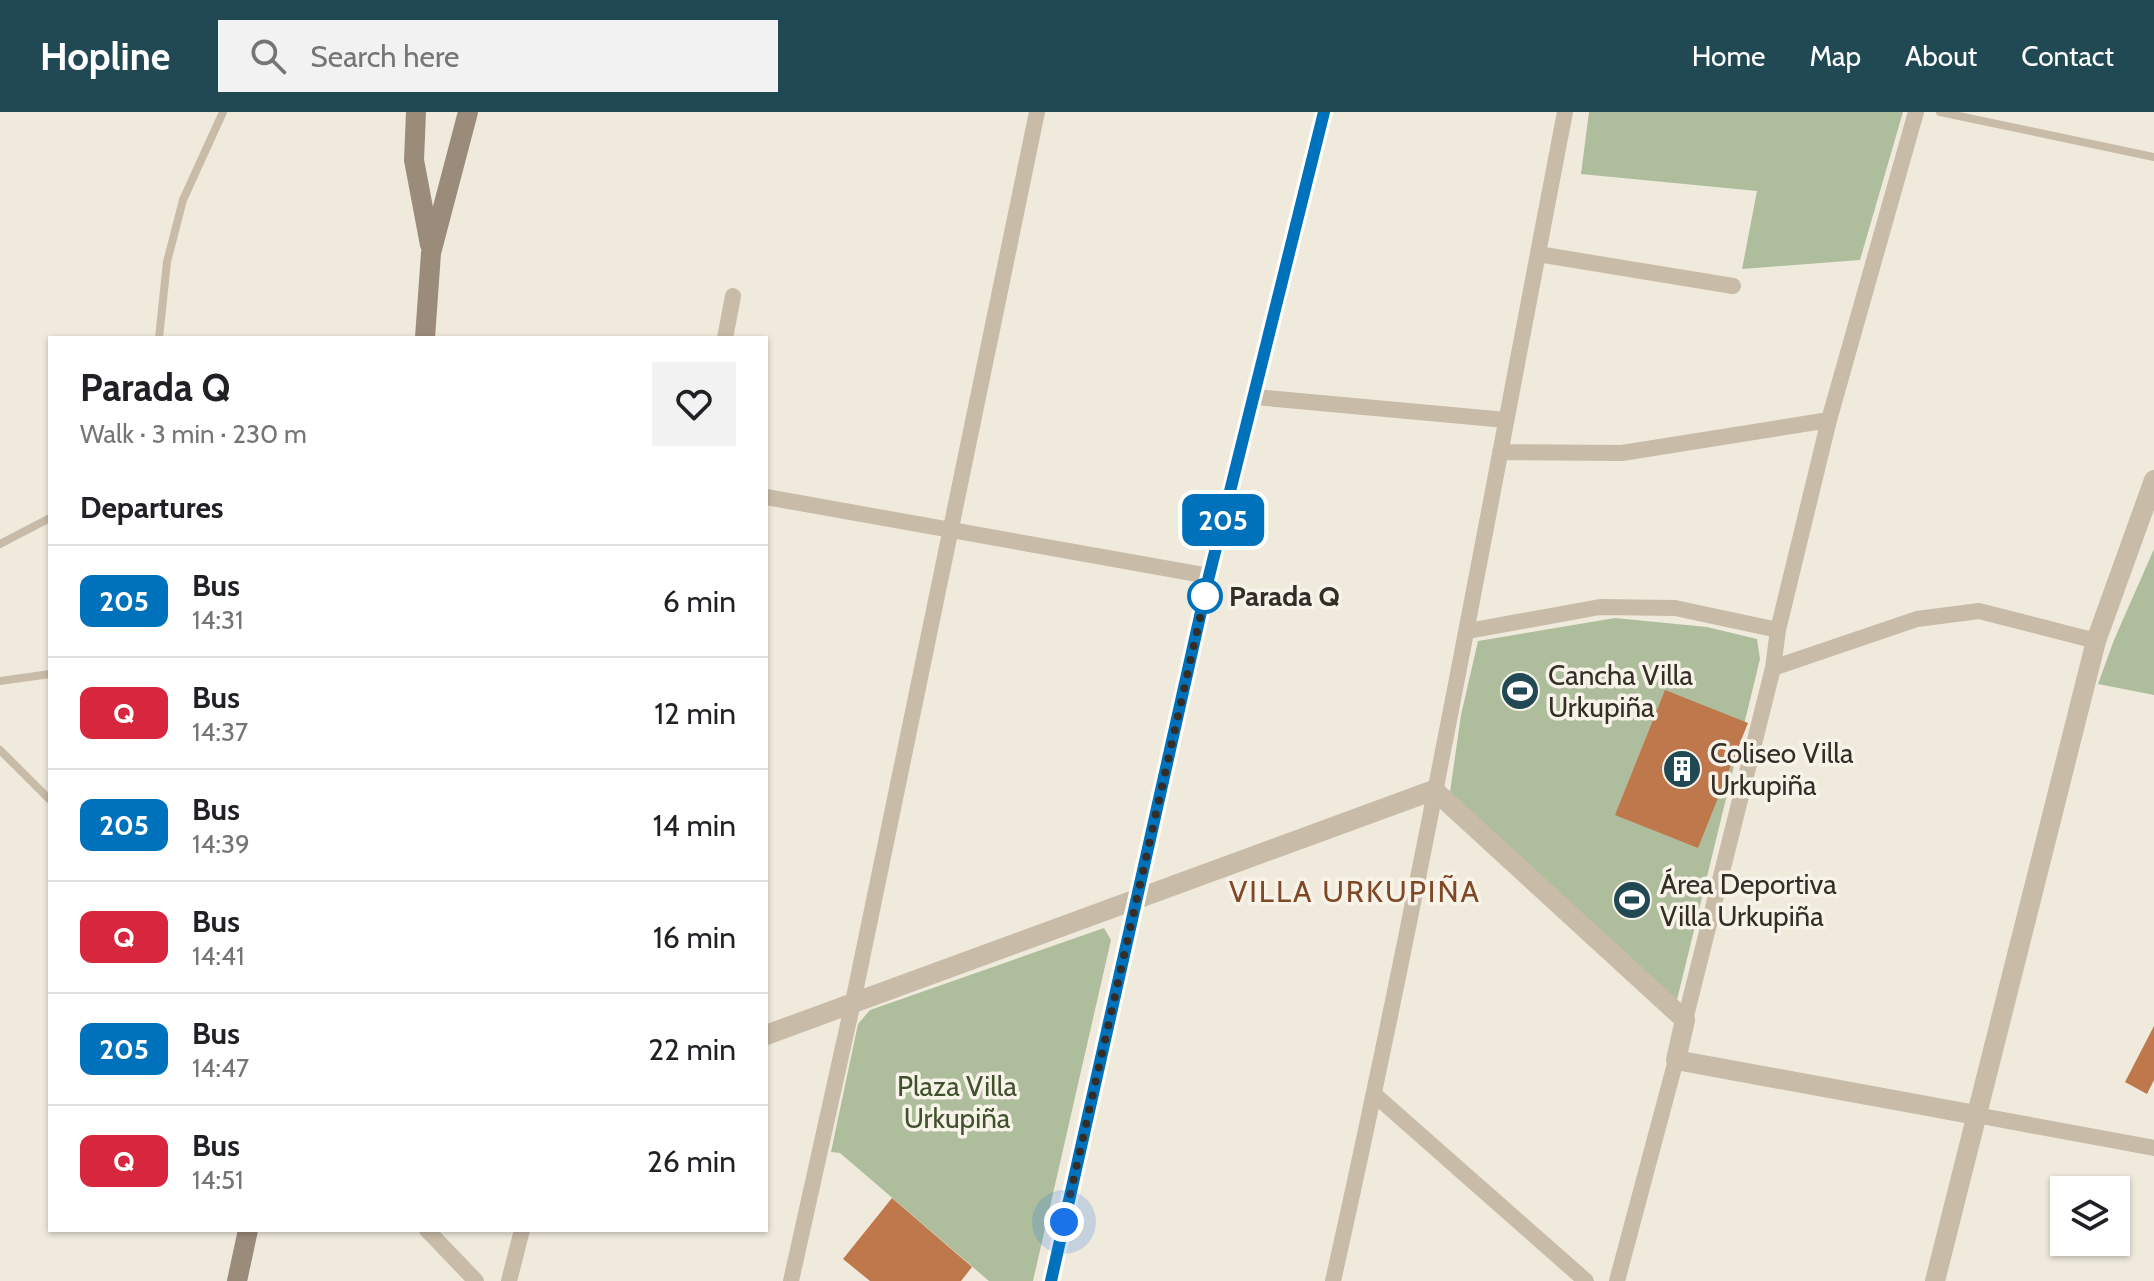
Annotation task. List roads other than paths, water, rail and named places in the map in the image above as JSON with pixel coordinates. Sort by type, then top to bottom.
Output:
[{"type":"main road","points":[[416,112],[414,160],[431,253]]},
{"type":"main road","points":[[425,336],[431,253],[468,112]]},
{"type":"main road","points":[[237,1281],[248,1232]]},
{"type":"street","points":[[808,1281],[792,1275],[853,1002],[1037,112]]},
{"type":"street","points":[[1051,1281],[1209,576],[1324,112]]},
{"type":"street","points":[[1333,1281],[1375,1095],[1468,631],[1565,112]]},
{"type":"street","points":[[1617,1281],[1676,1060],[1773,668],[1778,630],[1829,420],[1916,112]]},
{"type":"street","points":[[1538,254],[1733,286]]},
{"type":"street","points":[[725,336],[733,296]]},
{"type":"street","points":[[1255,397],[1506,420]]},
{"type":"street","points":[[1500,452],[1622,453],[1829,420]]},
{"type":"street","points":[[1935,1281],[2096,641],[2154,480]]},
{"type":"street","points":[[768,497],[1209,576]]},
{"type":"street","points":[[1468,631],[1600,607],[1675,608],[1778,630]]},
{"type":"street","points":[[1773,668],[1917,619],[1979,611],[2096,641]]},
{"type":"street","points":[[768,1034],[1434,790]]},
{"type":"street","points":[[1434,790],[1685,1020]]},
{"type":"street","points":[[1676,1060],[2154,1148]]},
{"type":"street","points":[[1375,1095],[1586,1281]]},
{"type":"street","points":[[429,1232],[476,1281]]},
{"type":"street","points":[[509,1281],[521,1232]]},
{"type":"lane","points":[[159,336],[167,262],[183,200],[223,112]]},
{"type":"lane","points":[[1940,112],[2154,157]]},
{"type":"lane","points":[[0,544],[48,519]]},
{"type":"lane","points":[[0,681],[48,674]]},
{"type":"lane","points":[[0,750],[48,798]]},
{"type":"place","name":"Parada Q","points":[[1205,596]]},
{"type":"place","name":"Cancha Villa Urkupiña","points":[[1520,691]]},
{"type":"place","name":"Coliseo Villa Urkupiña","points":[[1682,769]]},
{"type":"place","name":"Área Deportiva Villa Urkupiña","points":[[1632,900]]},
{"type":"district","name":"VILLA URKUPIÑA","points":[[1355,892]]},
{"type":"park label","name":"Plaza Villa Urkupiña","points":[[957,1102]]}]
